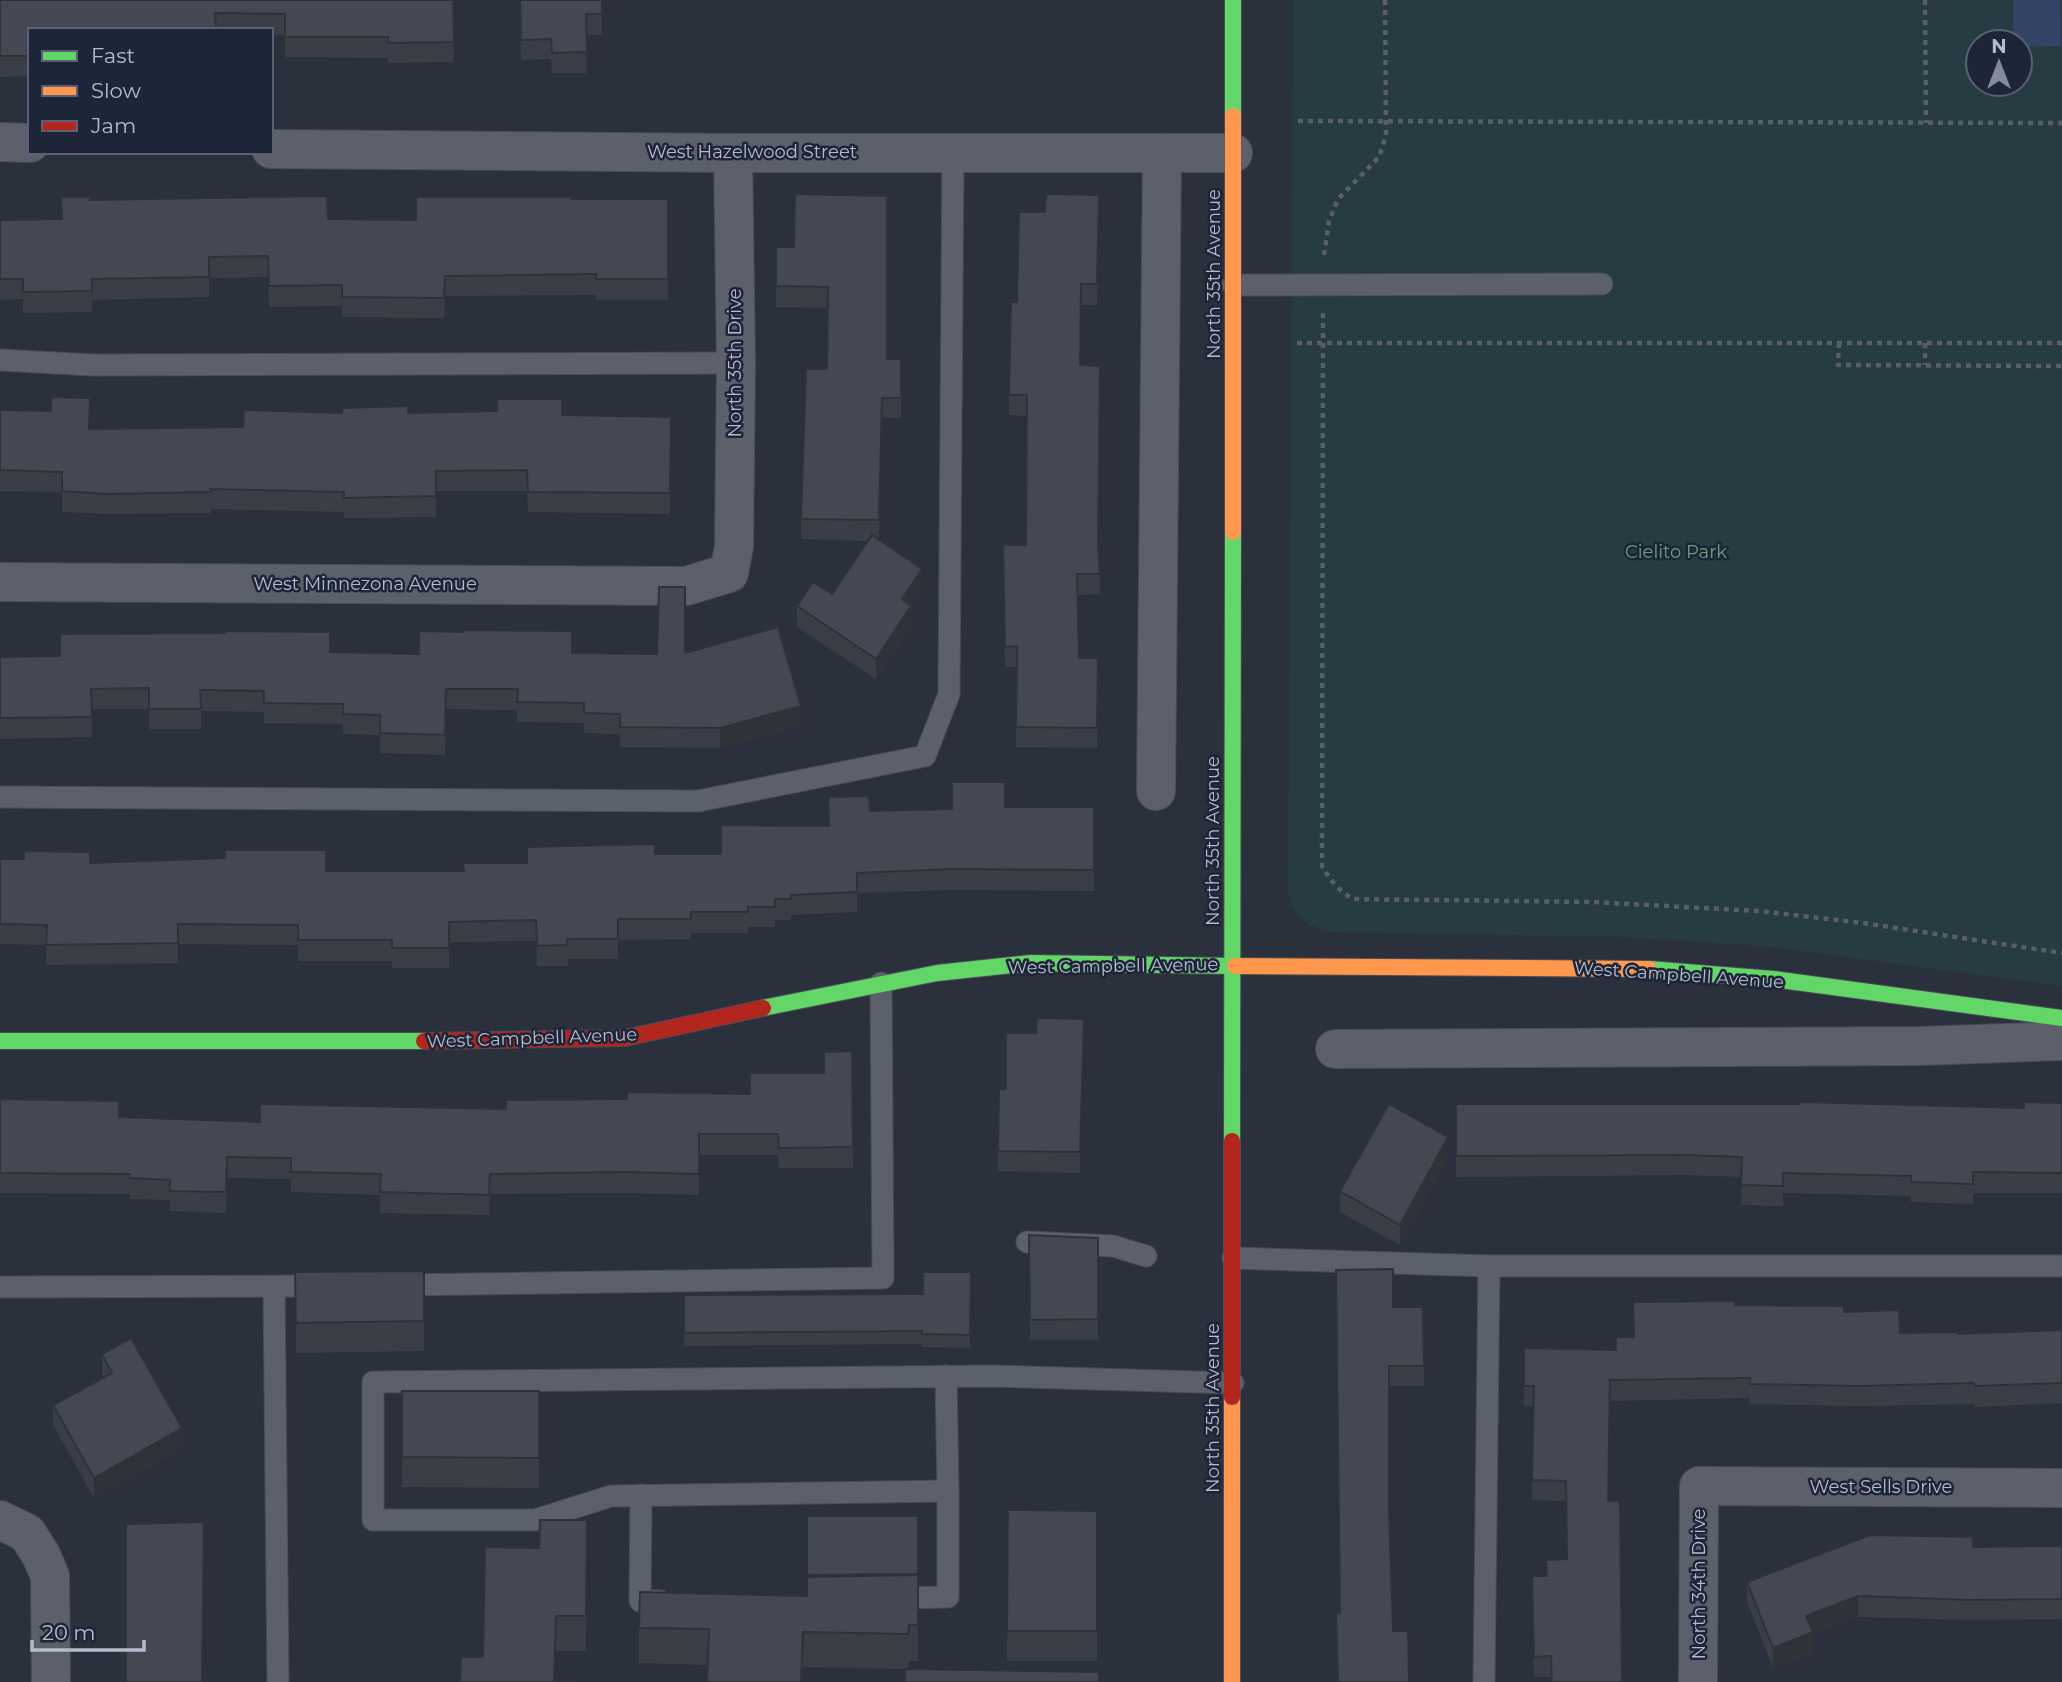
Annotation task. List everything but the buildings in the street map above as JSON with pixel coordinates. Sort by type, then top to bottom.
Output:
[{"type":"street","name":"North 35th Avenue","points":[[1232,1682],[1233,0]]},
{"type":"street","points":[[0,142],[28,143]]},
{"type":"street","name":"West Hazelwood Street","points":[[273,149],[1233,153]]},
{"type":"street","name":"North 35th Drive","points":[[729,573],[734,547],[736,363],[733,153]]},
{"type":"street","points":[[1156,791],[1162,153]]},
{"type":"street","name":"West Minnezona Avenue","points":[[0,582],[686,586],[729,573]]},
{"type":"street","name":"West Campbell Avenue","points":[[0,1041],[517,1041],[625,1038],[881,983],[937,973],[1031,963],[1658,970],[1773,979],[2062,1018]]},
{"type":"street","points":[[1335,1049],[1905,1046],[2062,1041]]},
{"type":"street","name":"West Sells Drive","points":[[1699,1486],[2062,1488]]},
{"type":"street","name":"North 34th Drive","points":[[1698,1682],[1699,1486]]},
{"type":"street","points":[[13,1527],[41,1555],[50,1576],[51,1682]]},
{"type":"lane","points":[[0,797],[698,801],[925,756],[949,694],[953,151]]},
{"type":"lane","points":[[1233,285],[1602,284]]},
{"type":"lane","points":[[0,360],[93,365],[736,363]]},
{"type":"lane","points":[[384,1285],[883,1278],[881,983]]},
{"type":"lane","points":[[1027,1242],[1113,1247],[1146,1256]]},
{"type":"lane","points":[[1233,1258],[1489,1266],[2062,1266]]},
{"type":"lane","points":[[1484,1682],[1489,1266]]},
{"type":"lane","points":[[0,1287],[343,1286]]},
{"type":"lane","points":[[274,1287],[278,1682]]},
{"type":"lane","points":[[948,1491],[611,1496],[535,1520],[373,1520],[373,1382],[946,1376],[1233,1383]]},
{"type":"lane","points":[[878,1598],[948,1597],[946,1376]]},
{"type":"lane","points":[[641,1495],[640,1601],[682,1601]]},
{"type":"path","points":[[1385,0],[1386,135],[1379,157],[1338,199],[1329,221],[1324,251],[1322,866],[1330,880],[1353,899],[1593,902],[1759,911],[1863,923],[2062,953]]},
{"type":"path","points":[[1925,0],[1926,123]]},
{"type":"path","points":[[1298,121],[2062,123]]},
{"type":"path","points":[[1297,343],[2062,343]]},
{"type":"path","points":[[1839,343],[1838,365],[2062,366]]},
{"type":"path","points":[[1925,343],[1925,365]]},
{"type":"green space","name":"Cielito Park","points":[[1293,0],[2062,0],[2062,986],[1765,946],[1625,937],[1327,932],[1300,918],[1288,891]]},
{"type":"water","points":[[2013,0],[2060,0],[2061,46],[2034,47],[2034,28],[2013,28]]},
{"type":"traffic: fast","points":[[1233,0],[1233,116]]},
{"type":"traffic: fast","points":[[1232,1141],[1233,532]]},
{"type":"traffic: fast","points":[[763,1008],[937,973],[1031,963],[1235,966]]},
{"type":"traffic: fast","points":[[1649,969],[1773,979],[2062,1018]]},
{"type":"traffic: fast","points":[[0,1041],[424,1041]]},
{"type":"traffic: slow","points":[[1233,116],[1233,532]]},
{"type":"traffic: slow","points":[[1235,966],[1649,969]]},
{"type":"traffic: slow","points":[[1232,1397],[1232,1682]]},
{"type":"traffic: jam","points":[[424,1041],[625,1038],[763,1008]]},
{"type":"traffic: jam","points":[[1232,1141],[1232,1397]]}]
